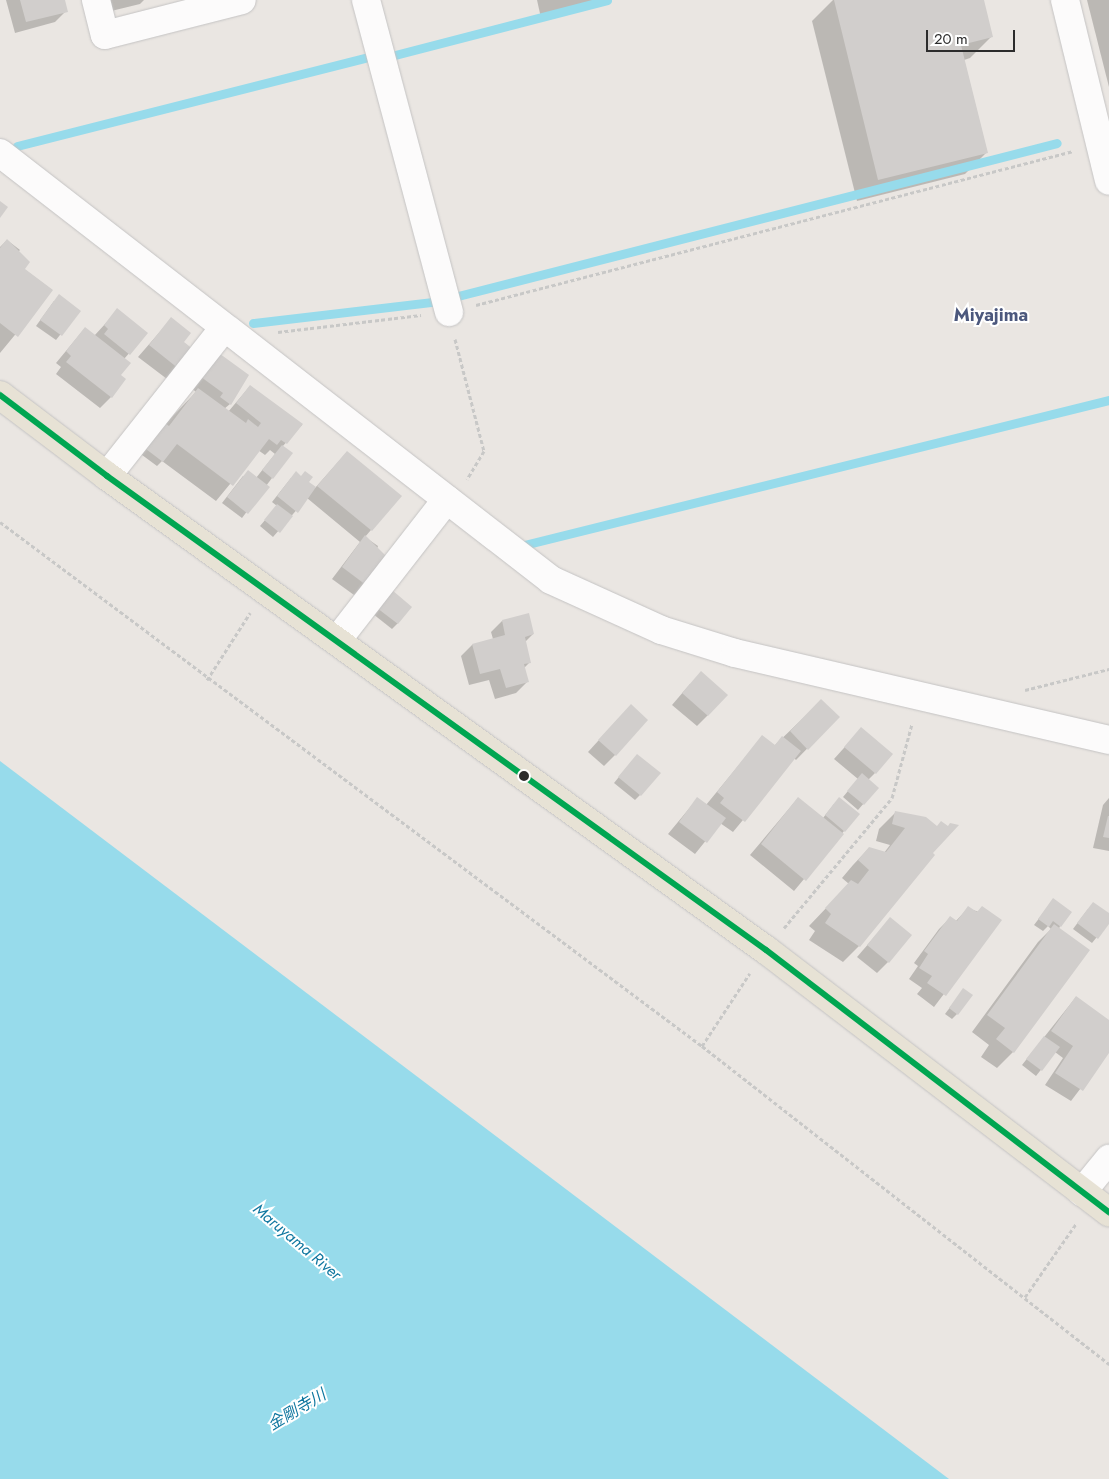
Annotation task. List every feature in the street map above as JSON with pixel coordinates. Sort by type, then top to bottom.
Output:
[{"type":"main road","points":[[0,395],[107,476],[338,639],[766,950],[1095,1202]]},
{"type":"street","points":[[96,0],[105,35],[242,0]]},
{"type":"street","points":[[366,0],[448,312]]},
{"type":"street","points":[[1065,0],[1109,181]]},
{"type":"street","points":[[0,153],[216,337],[444,505],[552,580],[637,620],[735,653],[1109,740]]},
{"type":"street","points":[[107,476],[216,337]]},
{"type":"street","points":[[338,639],[444,505]]},
{"type":"street","points":[[1095,1202],[1109,1159]]},
{"type":"path","points":[[276,332],[448,312],[1099,144]]},
{"type":"path","points":[[444,505],[484,451],[448,312]]},
{"type":"path","points":[[0,522],[207,680],[702,1046],[1109,1364]]},
{"type":"path","points":[[207,680],[265,589]]},
{"type":"path","points":[[1017,692],[1109,669]]},
{"type":"path","points":[[702,1046],[766,950],[892,798],[910,726],[931,699]]},
{"type":"path","points":[[1025,1297],[1095,1202]]},
{"type":"water","points":[[0,761],[949,1479],[0,1479]]},
{"type":"building","points":[[20,0],[65,0],[68,12],[26,22]]},
{"type":"building","points":[[834,0],[984,0],[993,37],[961,45],[988,153],[878,180]]},
{"type":"building","points":[[0,201],[8,207],[0,218]]},
{"type":"building","points":[[7,239],[30,262],[25,269],[53,290],[18,337],[0,323],[0,248]]},
{"type":"building","points":[[59,294],[81,311],[62,336],[40,320]]},
{"type":"building","points":[[117,308],[148,333],[130,355],[104,334],[108,329],[104,325]]},
{"type":"building","points":[[171,317],[191,333],[184,342],[194,350],[179,369],[149,345]]},
{"type":"building","points":[[85,327],[131,363],[121,375],[126,379],[112,398],[66,362],[71,356],[66,351]]},
{"type":"building","points":[[216,351],[249,375],[231,405],[220,397],[223,393],[201,377]]},
{"type":"building","points":[[250,385],[303,424],[287,444],[281,440],[277,445],[269,439],[233,486],[177,444],[163,462],[142,446],[162,421],[169,426],[198,388],[246,423],[248,419],[258,427],[261,423],[236,403]]},
{"type":"building","points":[[282,445],[293,453],[273,479],[262,470]]},
{"type":"building","points":[[347,451],[402,496],[372,531],[317,486]]},
{"type":"building","points":[[248,470],[270,487],[248,514],[227,497]]},
{"type":"building","points":[[296,471],[301,476],[305,471],[313,477],[309,482],[316,487],[298,513],[277,496]]},
{"type":"building","points":[[277,504],[293,516],[280,533],[264,520]]},
{"type":"building","points":[[365,535],[386,556],[366,585],[342,567]]},
{"type":"building","points":[[392,590],[412,607],[398,624],[377,608]]},
{"type":"building","points":[[529,613],[534,634],[525,637],[531,663],[524,664],[529,682],[506,688],[500,669],[480,674],[472,644],[505,635],[502,620]]},
{"type":"building","points":[[701,671],[728,695],[708,716],[682,693]]},
{"type":"building","points":[[821,699],[840,717],[808,750],[790,731]]},
{"type":"building","points":[[631,704],[648,720],[616,756],[598,740]]},
{"type":"building","points":[[861,727],[893,754],[876,774],[844,747]]},
{"type":"building","points":[[762,735],[775,745],[782,736],[801,751],[745,822],[720,803],[724,798],[717,792]]},
{"type":"building","points":[[637,754],[661,773],[641,796],[618,777]]},
{"type":"building","points":[[862,773],[879,788],[864,805],[847,791]]},
{"type":"building","points":[[697,797],[726,818],[707,843],[679,822]]},
{"type":"building","points":[[798,797],[844,834],[806,881],[761,844]]},
{"type":"building","points":[[839,797],[860,814],[845,832],[825,815]]},
{"type":"building","points":[[895,811],[926,817],[937,826],[941,821],[948,826],[950,823],[959,825],[933,853],[935,855],[860,947],[825,923],[831,914],[825,908],[851,880],[858,884],[869,870],[858,860],[869,847],[886,852],[905,828],[892,824]]},
{"type":"building","points":[[1109,816],[1109,838],[1103,837]]},
{"type":"building","points":[[1053,898],[1072,912],[1061,927],[1053,921],[1049,927],[1038,919]]},
{"type":"building","points":[[1093,902],[1109,913],[1109,924],[1098,939],[1077,923]]},
{"type":"building","points":[[968,906],[977,912],[982,906],[1002,920],[946,996],[927,983],[932,976],[919,968],[928,954],[924,951],[950,916],[957,921]]},
{"type":"building","points":[[890,917],[912,935],[889,963],[867,945]]},
{"type":"building","points":[[1054,924],[1090,950],[1014,1053],[996,1039],[1005,1028],[987,1015]]},
{"type":"building","points":[[963,988],[973,995],[958,1015],[949,1008]]},
{"type":"building","points":[[1076,996],[1109,1020],[1109,1053],[1083,1091],[1055,1073],[1073,1046],[1051,1031]]},
{"type":"building","points":[[1044,1036],[1060,1047],[1042,1071],[1026,1059]]},
{"type":"waterway","points":[[395,55],[607,0]]},
{"type":"waterway","points":[[17,146],[365,58]]},
{"type":"waterway","points":[[454,297],[1057,143]]},
{"type":"waterway","points":[[253,323],[431,302]]},
{"type":"waterway","points":[[524,545],[1109,400]]},
{"type":"transit line","points":[[0,395],[107,476],[766,950],[1109,1212]]},
{"type":"district","name":"Miyajima","points":[[991,315]]},
{"type":"water label","name":"Maruyama River","points":[[297,1242]]},
{"type":"water label","name":"金剛寺川","points":[[297,1410]]}]
